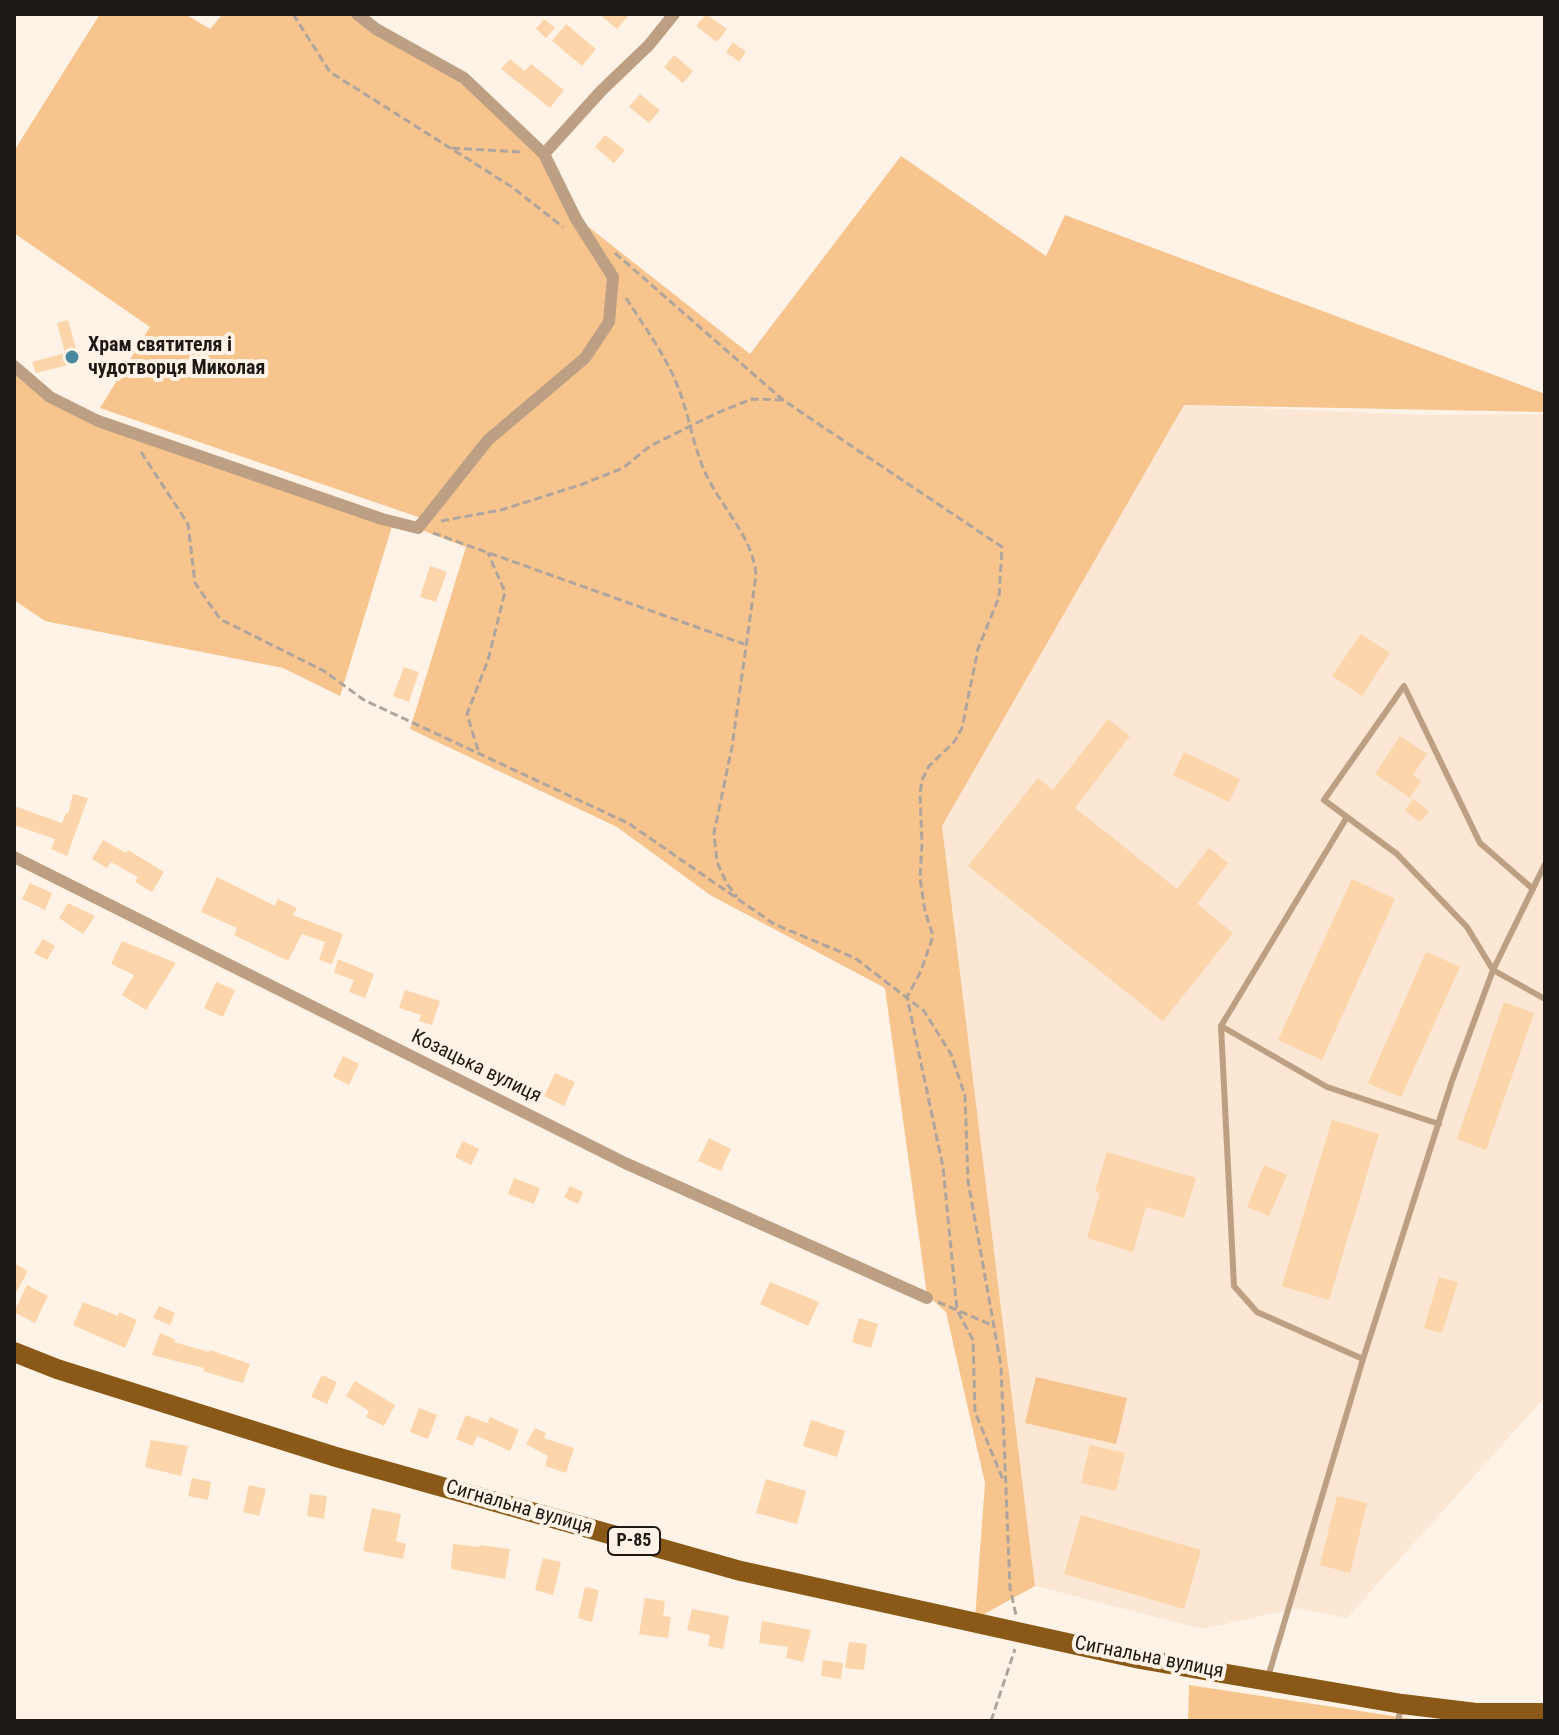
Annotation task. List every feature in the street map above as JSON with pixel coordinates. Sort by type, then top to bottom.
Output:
[{"type":"main road","name":"Сигнальна вулиця","points":[[14,1352],[57,1369],[333,1456],[741,1571],[1140,1659],[1267,1681]]},
{"type":"main road","name":"Р-85","points":[[1267,1681],[1400,1712],[1545,1713]]},
{"type":"street","points":[[14,366],[50,397],[98,421],[382,519],[418,528],[488,440],[585,358],[609,322],[613,277],[576,219],[544,154],[464,78],[376,29],[357,14]]},
{"type":"street","points":[[544,154],[601,91],[649,45],[674,14]]},
{"type":"street","name":"Козацька вулиця","points":[[14,857],[625,1163],[927,1298]]},
{"type":"lane","points":[[1533,889],[1480,843],[1404,686],[1324,800],[1397,854],[1467,927],[1493,970],[1545,999]]},
{"type":"lane","points":[[1347,817],[1221,1026],[1234,1286],[1257,1312],[1363,1359]]},
{"type":"lane","points":[[1267,1681],[1363,1359],[1439,1124],[1493,970],[1545,864]]},
{"type":"lane","points":[[1221,1026],[1327,1087],[1439,1124]]},
{"type":"path","points":[[293,14],[330,72],[512,187],[570,233]]},
{"type":"path","points":[[449,148],[544,154]]},
{"type":"path","points":[[610,248],[783,400],[1002,547],[999,597],[978,649],[962,728],[954,742],[929,766],[922,780],[920,878],[933,936],[921,971],[907,997],[943,1167],[957,1310],[973,1340],[975,1412],[1005,1485]]},
{"type":"path","points":[[613,277],[671,372],[710,483],[748,543],[754,558],[756,575],[732,747],[714,833],[717,862],[727,884],[740,900]]},
{"type":"path","points":[[418,528],[447,519],[501,510],[583,484],[623,468],[650,446],[752,399],[783,400]]},
{"type":"path","points":[[128,432],[188,524],[195,583],[220,619],[324,671],[364,700],[628,823],[774,924],[855,958],[924,1011],[951,1054],[965,1096],[968,1181],[1001,1366],[1010,1588],[1020,1631],[991,1721]]},
{"type":"path","points":[[418,528],[744,644]]},
{"type":"path","points":[[479,752],[467,714],[488,660],[505,592],[488,553]]},
{"type":"path","points":[[927,1298],[994,1326]]},
{"type":"shaded area","points":[[100,14],[185,14],[210,29],[223,14],[355,14],[440,65],[543,154],[612,277],[608,321],[585,357],[487,439],[424,519],[100,408],[150,327],[14,233],[14,151]]},
{"type":"shaded area","points":[[901,156],[1046,256],[1065,215],[1545,394],[1545,412],[1184,405],[942,826],[1035,1586],[975,1619],[985,1483],[946,1312],[927,1295],[885,988],[710,895],[617,827],[410,729],[466,547],[419,529],[489,441],[586,359],[611,322],[615,277],[577,218],[750,354]]},
{"type":"shaded area","points":[[14,367],[49,398],[393,523],[340,696],[283,668],[45,621],[14,600]]},
{"type":"shaded area","points":[[1184,405],[1426,415],[1545,414],[1545,1397],[1347,1618],[1297,1608],[1203,1629],[1035,1586],[942,826]]},
{"type":"shaded area","points":[[1036,1377],[1127,1398],[1116,1444],[1025,1423]]},
{"type":"shaded area","points":[[1189,1685],[1425,1721],[1188,1721]]},
{"type":"building","points":[[599,14],[630,14],[617,29]]},
{"type":"building","points":[[706,14],[727,29],[717,42],[696,26]]},
{"type":"building","points":[[544,19],[555,28],[546,38],[536,29]]},
{"type":"building","points":[[566,24],[596,49],[582,66],[552,41]]},
{"type":"building","points":[[733,42],[746,52],[739,62],[726,52]]},
{"type":"building","points":[[674,55],[693,71],[683,83],[664,67]]},
{"type":"building","points":[[510,59],[525,71],[531,64],[564,90],[550,108],[501,69]]},
{"type":"building","points":[[640,94],[660,110],[649,123],[629,107]]},
{"type":"building","points":[[605,135],[625,150],[614,163],[595,147]]},
{"type":"building","points":[[68,320],[80,362],[36,373],[32,362],[65,353],[57,323]]},
{"type":"building","points":[[430,566],[447,572],[436,602],[420,597]]},
{"type":"building","points":[[1361,634],[1390,653],[1362,696],[1332,676]]},
{"type":"building","points":[[404,667],[419,672],[409,702],[393,696]]},
{"type":"building","points":[[1108,719],[1130,736],[1075,808],[1177,889],[1209,848],[1228,863],[1197,904],[1233,933],[1163,1021],[968,866],[1038,778],[1053,790]]},
{"type":"building","points":[[1400,736],[1427,754],[1413,775],[1421,781],[1410,798],[1375,774]]},
{"type":"building","points":[[1184,752],[1240,779],[1229,802],[1173,775]]},
{"type":"building","points":[[73,794],[88,798],[67,856],[51,849],[55,839],[14,825],[14,806],[62,823],[68,814]]},
{"type":"building","points":[[1413,799],[1429,811],[1420,822],[1405,811]]},
{"type":"building","points":[[103,840],[126,853],[128,850],[164,872],[152,892],[135,882],[138,877],[111,862],[107,868],[92,859]]},
{"type":"building","points":[[217,877],[275,906],[278,899],[297,908],[293,915],[343,934],[332,964],[319,960],[325,942],[302,934],[288,961],[234,935],[237,928],[201,912]]},
{"type":"building","points":[[1352,879],[1395,899],[1322,1060],[1278,1040]]},
{"type":"building","points":[[30,883],[52,893],[45,910],[22,899]]},
{"type":"building","points":[[68,903],[95,916],[83,934],[59,918]]},
{"type":"building","points":[[43,939],[55,946],[47,960],[34,953]]},
{"type":"building","points":[[122,941],[176,963],[146,1010],[122,995],[134,975],[111,964]]},
{"type":"building","points":[[1426,952],[1460,967],[1401,1097],[1368,1083]]},
{"type":"building","points":[[338,959],[374,974],[365,998],[349,992],[354,980],[334,973]]},
{"type":"building","points":[[216,982],[235,990],[223,1017],[204,1008]]},
{"type":"building","points":[[405,990],[440,1001],[432,1025],[419,1021],[421,1015],[399,1008]]},
{"type":"building","points":[[1504,1002],[1534,1013],[1486,1150],[1457,1139]]},
{"type":"building","points":[[343,1056],[359,1064],[349,1085],[333,1077]]},
{"type":"building","points":[[555,1073],[575,1082],[564,1106],[544,1096]]},
{"type":"building","points":[[1332,1120],[1379,1134],[1329,1300],[1282,1286]]},
{"type":"building","points":[[709,1138],[731,1149],[721,1171],[698,1161]]},
{"type":"building","points":[[463,1141],[479,1149],[471,1165],[455,1157]]},
{"type":"building","points":[[1107,1152],[1196,1178],[1184,1218],[1146,1207],[1133,1252],[1087,1238],[1100,1193],[1095,1192]]},
{"type":"building","points":[[1264,1165],[1287,1175],[1269,1216],[1247,1207]]},
{"type":"building","points":[[514,1178],[540,1188],[534,1204],[508,1194]]},
{"type":"building","points":[[570,1186],[583,1192],[578,1204],[564,1197]]},
{"type":"building","points":[[14,1263],[28,1271],[14,1296]]},
{"type":"building","points":[[1439,1277],[1458,1282],[1442,1333],[1424,1328]]},
{"type":"building","points":[[770,1282],[819,1302],[808,1326],[760,1304]]},
{"type":"building","points":[[27,1285],[48,1296],[35,1323],[14,1312]]},
{"type":"building","points":[[83,1302],[137,1320],[125,1348],[73,1325]]},
{"type":"building","points":[[159,1306],[175,1313],[170,1325],[153,1318]]},
{"type":"building","points":[[859,1318],[878,1324],[871,1348],[852,1342]]},
{"type":"building","points":[[160,1333],[175,1339],[174,1342],[250,1364],[243,1383],[203,1371],[204,1368],[152,1355]]},
{"type":"building","points":[[322,1375],[337,1382],[327,1404],[311,1397]]},
{"type":"building","points":[[355,1381],[395,1405],[384,1426],[366,1417],[369,1411],[346,1396]]},
{"type":"building","points":[[419,1408],[437,1415],[428,1439],[410,1432]]},
{"type":"building","points":[[466,1415],[487,1423],[490,1417],[519,1430],[510,1451],[477,1436],[473,1446],[456,1439]]},
{"type":"building","points":[[811,1420],[845,1431],[837,1457],[803,1446]]},
{"type":"building","points":[[535,1428],[546,1433],[544,1438],[574,1448],[566,1473],[545,1466],[548,1456],[526,1444]]},
{"type":"building","points":[[151,1440],[188,1446],[181,1476],[145,1467]]},
{"type":"building","points":[[1090,1445],[1125,1453],[1116,1491],[1081,1483]]},
{"type":"building","points":[[192,1478],[211,1482],[208,1500],[188,1496]]},
{"type":"building","points":[[766,1479],[806,1491],[797,1524],[756,1513]]},
{"type":"building","points":[[249,1485],[266,1489],[259,1516],[243,1512]]},
{"type":"building","points":[[310,1494],[327,1496],[324,1519],[307,1516]]},
{"type":"building","points":[[1337,1496],[1367,1503],[1350,1573],[1320,1565]]},
{"type":"building","points":[[372,1508],[401,1514],[396,1541],[406,1544],[403,1559],[363,1551]]},
{"type":"building","points":[[1081,1515],[1201,1550],[1184,1609],[1064,1574]]},
{"type":"building","points":[[453,1544],[510,1549],[505,1579],[451,1569]]},
{"type":"building","points":[[543,1558],[561,1562],[553,1595],[535,1590]]},
{"type":"building","points":[[585,1587],[599,1590],[592,1622],[578,1618]]},
{"type":"building","points":[[645,1598],[665,1601],[663,1616],[671,1617],[668,1638],[639,1634]]},
{"type":"building","points":[[692,1609],[729,1616],[723,1649],[708,1646],[710,1635],[687,1630]]},
{"type":"building","points":[[762,1621],[811,1630],[803,1662],[786,1658],[788,1647],[759,1643]]},
{"type":"building","points":[[849,1642],[867,1644],[864,1670],[845,1668]]},
{"type":"building","points":[[823,1660],[843,1663],[841,1679],[821,1676]]},
{"type":"place","name":"Храм святителя і чудотворця Миколая","points":[[72,357]]}]
